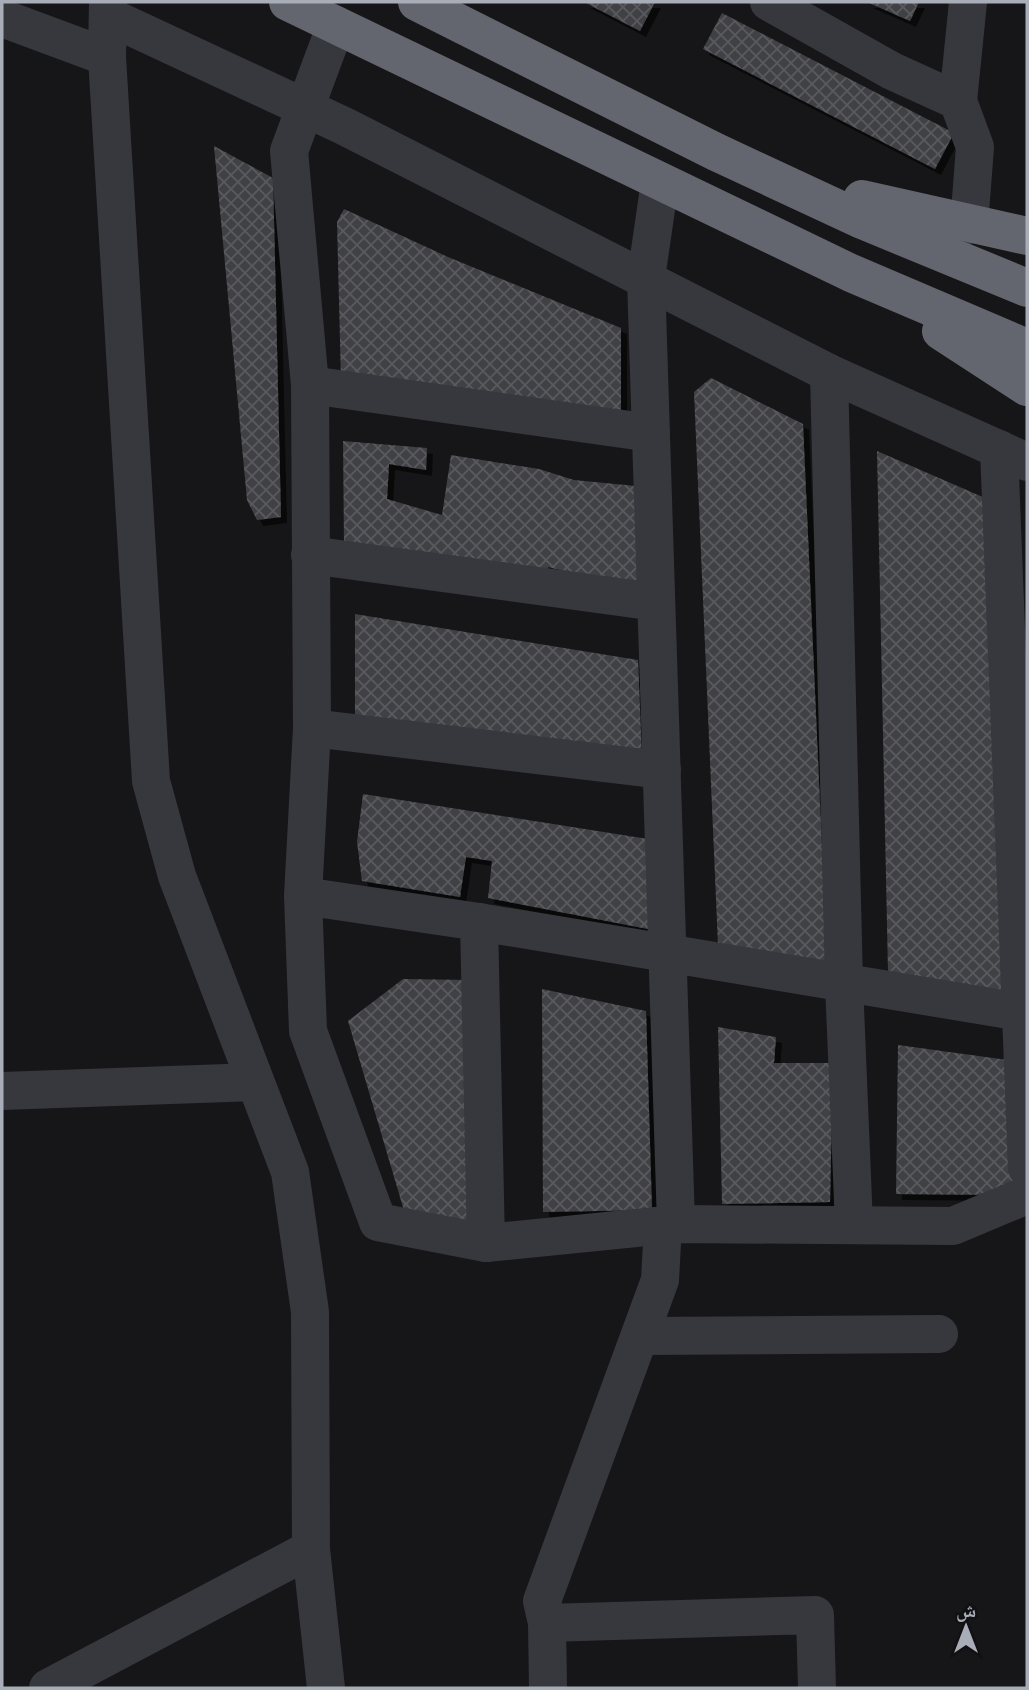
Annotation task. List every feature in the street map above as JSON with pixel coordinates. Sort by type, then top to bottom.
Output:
[{"type":"highway","points":[[288,2],[852,272],[1027,348]]},
{"type":"highway","points":[[417,2],[862,220],[1027,288]]},
{"type":"highway","points":[[774,178],[969,225],[1027,236]]},
{"type":"highway","points":[[852,272],[1027,387]]},
{"type":"street","points":[[769,2],[892,71],[958,101]]},
{"type":"street","points":[[968,2],[958,101],[975,147],[969,225]]},
{"type":"street","points":[[326,1688],[311,1549],[310,1312],[290,1172],[177,876],[151,781],[107,57],[108,9],[304,110],[344,126],[646,278],[829,373],[1013,456],[1027,1168]]},
{"type":"street","points":[[2,18],[107,57]]},
{"type":"street","points":[[336,25],[289,151],[310,385],[312,728],[303,896],[308,1031],[378,1222],[486,1243],[669,1225],[953,1226],[1027,1195]]},
{"type":"street","points":[[548,1688],[547,1623],[542,1601],[642,1336],[660,1280],[669,1225],[667,953],[646,278],[660,182]]},
{"type":"street","points":[[829,373],[844,983],[854,1225]]},
{"type":"street","points":[[310,385],[651,433]]},
{"type":"street","points":[[310,555],[656,602]]},
{"type":"street","points":[[312,728],[662,770]]},
{"type":"street","points":[[303,896],[478,922],[1024,1013]]},
{"type":"street","points":[[478,922],[486,1243]]},
{"type":"street","points":[[2,1091],[255,1082]]},
{"type":"street","points":[[642,1336],[939,1334]]},
{"type":"street","points":[[48,1688],[311,1549]]},
{"type":"street","points":[[547,1623],[815,1615],[817,1688]]},
{"type":"building","points":[[584,2],[655,2],[640,31]]},
{"type":"building","points":[[867,2],[919,2],[910,21]]},
{"type":"building","points":[[722,13],[954,133],[935,169],[703,49]]},
{"type":"building","points":[[214,146],[273,178],[281,517],[257,520],[247,500]]},
{"type":"building","points":[[344,209],[448,257],[621,328],[621,410],[341,381],[337,222]]},
{"type":"building","points":[[711,378],[803,424],[827,961],[718,945],[694,392]]},
{"type":"building","points":[[343,441],[427,448],[426,470],[389,464],[387,499],[442,515],[451,455],[539,469],[574,480],[636,486],[641,589],[548,567],[548,578],[344,547]]},
{"type":"building","points":[[877,451],[985,498],[1003,994],[888,971]]},
{"type":"building","points":[[355,614],[638,660],[642,760],[355,720]]},
{"type":"building","points":[[363,794],[648,839],[648,929],[488,898],[492,861],[466,857],[460,897],[362,881],[357,842]]},
{"type":"building","points":[[403,979],[471,980],[474,1224],[405,1214],[348,1021]]},
{"type":"building","points":[[542,989],[646,1011],[652,1210],[543,1212]]},
{"type":"building","points":[[718,1027],[776,1037],[774,1063],[833,1063],[830,1202],[722,1204]]},
{"type":"building","points":[[898,1045],[1015,1061],[1015,1178],[1003,1195],[896,1194]]}]
